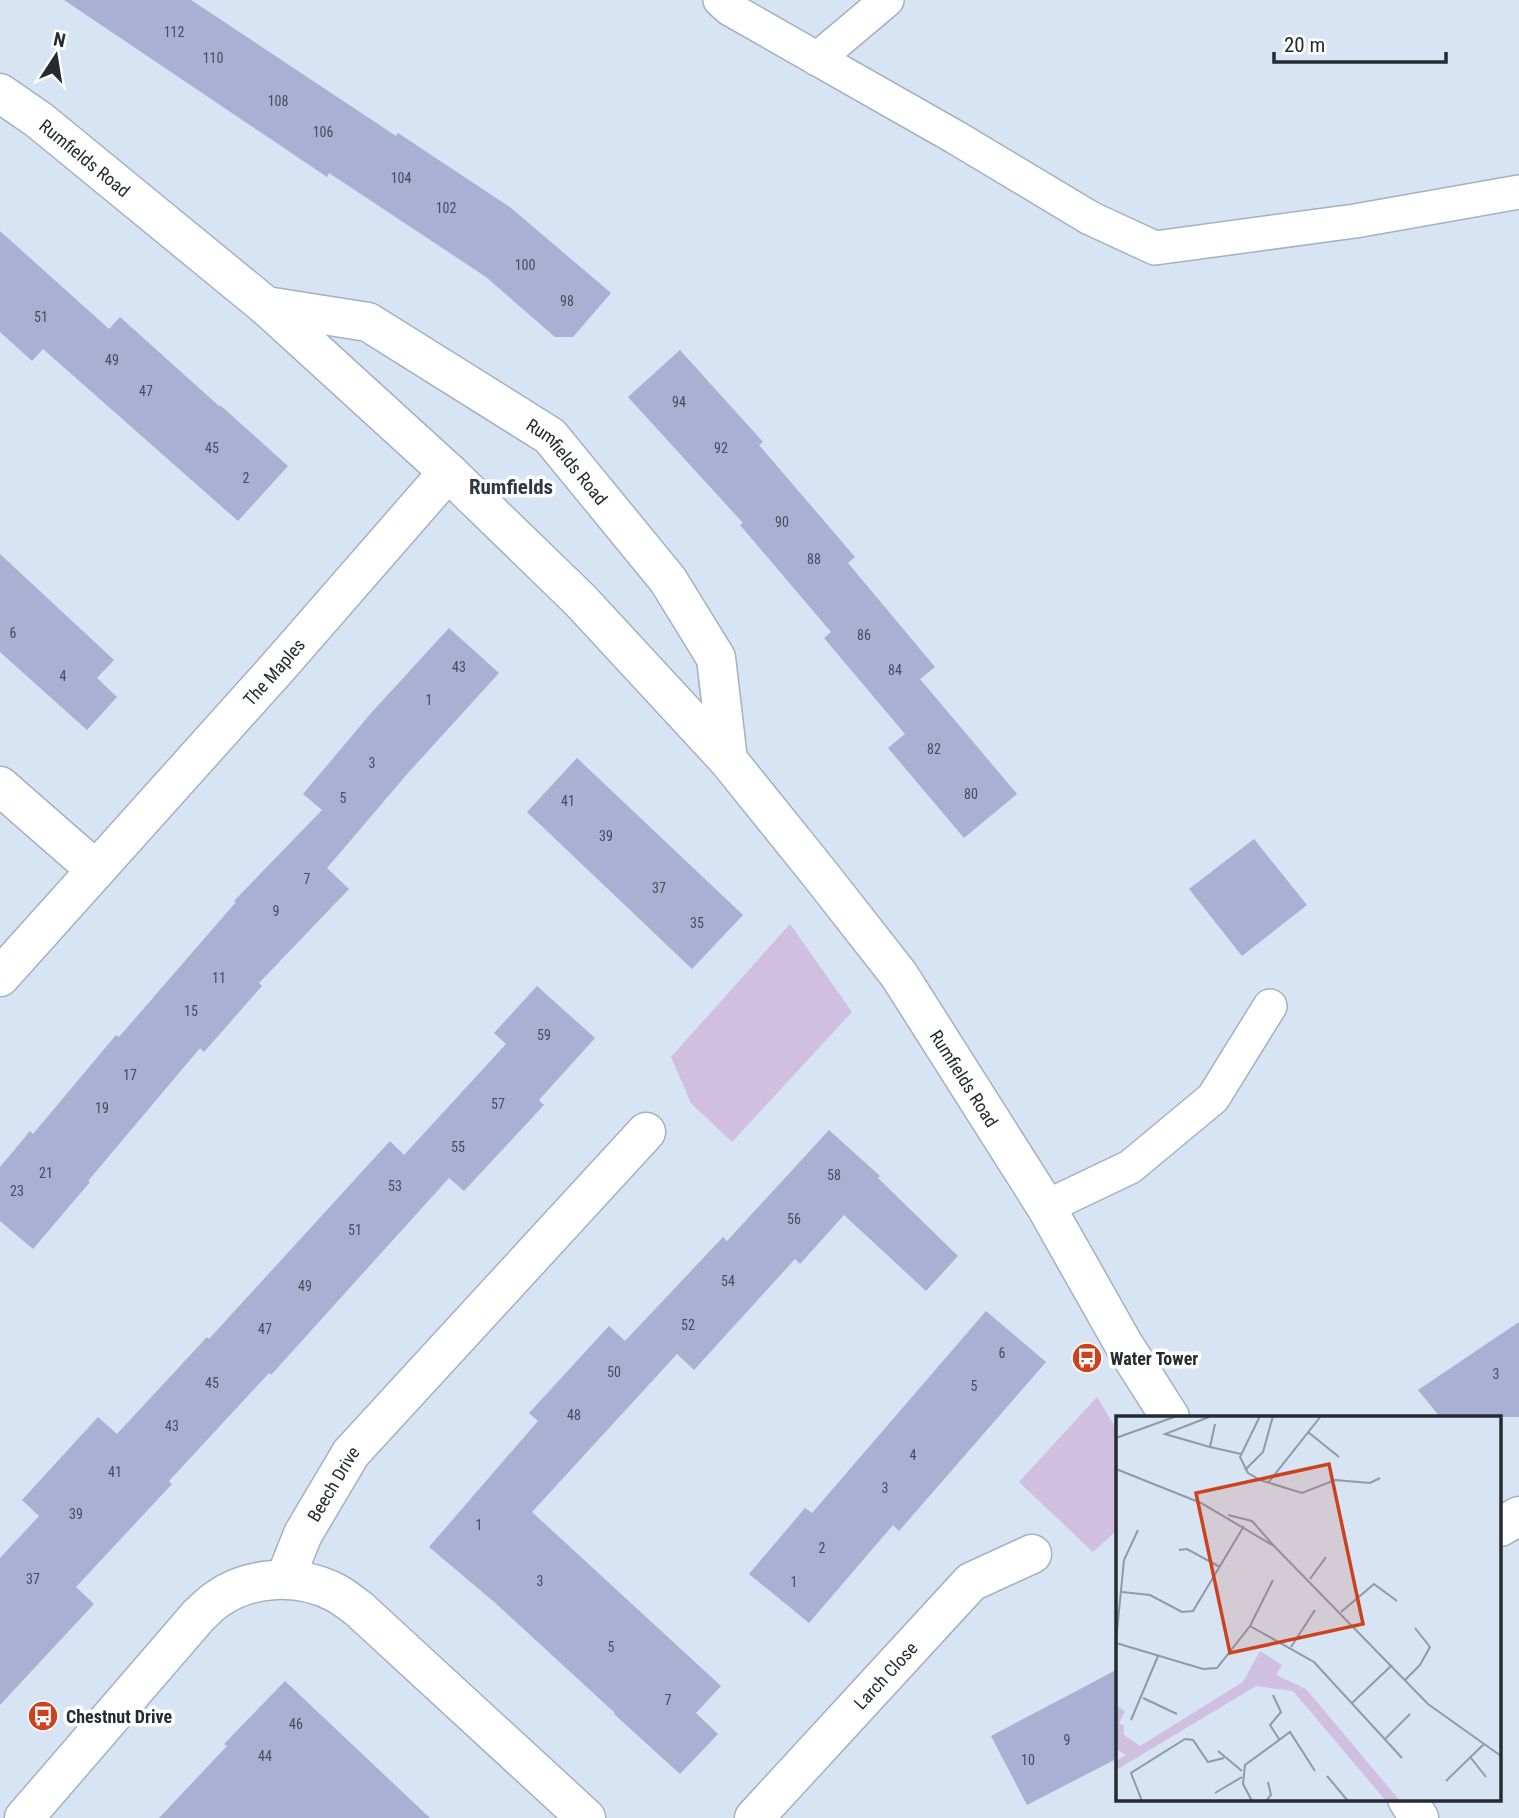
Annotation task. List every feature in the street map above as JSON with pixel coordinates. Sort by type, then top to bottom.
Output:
[{"type":"street","name":"Rumfields Road","points":[[0,93],[39,120],[266,306],[447,472],[580,600],[727,760],[899,975],[1046,1207],[1124,1345],[1169,1416]]},
{"type":"street","name":"Rumfields Road","points":[[266,306],[368,322],[550,436],[668,580],[716,658],[727,760]]},
{"type":"street","name":"The Maples","points":[[0,977],[279,666],[447,472]]},
{"type":"street","points":[[0,786],[96,870]]},
{"type":"street","name":"Beech Drive","points":[[285,1579],[303,1534],[351,1453],[646,1132]]},
{"type":"street","points":[[1502,1526],[1519,1516]]},
{"type":"street","name":"Larch Close","points":[[754,1818],[971,1582],[1032,1554]]},
{"type":"street","points":[[24,1818],[199,1615],[217,1599],[239,1588],[262,1581],[285,1579],[312,1583],[337,1593],[359,1609],[586,1818]]},
{"type":"street","points":[[1408,1800],[1419,1818]]},
{"type":"lane","points":[[720,0],[730,9],[955,136],[1090,218],[1156,248],[1355,221],[1519,192]]},
{"type":"lane","points":[[817,59],[887,0]]},
{"type":"lane","points":[[1046,1207],[1130,1167],[1213,1098],[1270,1006]]},
{"type":"shaded area","points":[[790,924],[852,1012],[732,1142],[691,1103],[671,1057]]},
{"type":"shaded area","points":[[1097,1397],[1116,1429],[1116,1531],[1093,1552],[1019,1482]]},
{"type":"building","points":[[64,0],[191,0],[396,136],[398,133],[511,208],[611,293],[573,337],[555,337],[486,277],[329,173],[327,177]]},
{"type":"building","points":[[0,231],[109,329],[120,317],[288,466],[238,521],[43,349],[32,361],[0,332]]},
{"type":"building","points":[[680,350],[763,442],[759,445],[855,557],[848,563],[935,667],[920,679],[1017,794],[964,838],[888,748],[905,734],[824,638],[831,632],[740,525],[743,523],[628,397]]},
{"type":"building","points":[[0,554],[114,660],[97,678],[117,697],[87,730],[0,652]]},
{"type":"building","points":[[449,628],[499,673],[327,868],[349,889],[259,983],[262,986],[204,1052],[200,1048],[33,1249],[0,1221],[0,1167],[30,1131],[33,1134],[116,1035],[119,1037],[236,902],[234,901],[322,810],[303,794],[372,712]]},
{"type":"building","points":[[577,758],[743,915],[692,969],[527,812]]},
{"type":"building","points":[[1254,839],[1307,905],[1242,956],[1189,889]]},
{"type":"building","points":[[537,986],[595,1038],[539,1100],[544,1105],[464,1191],[449,1178],[271,1375],[269,1373],[169,1481],[172,1484],[76,1587],[94,1604],[0,1705],[0,1558],[39,1516],[22,1500],[98,1417],[117,1434],[207,1337],[209,1339],[390,1141],[404,1155],[506,1044],[494,1033]]},
{"type":"building","points":[[829,1130],[880,1176],[878,1178],[958,1256],[926,1291],[844,1215],[800,1264],[795,1259],[694,1370],[677,1354],[532,1512],[721,1686],[696,1713],[718,1734],[680,1774],[493,1601],[429,1547],[538,1421],[529,1413],[609,1326],[625,1341],[723,1237],[727,1241]]},
{"type":"building","points":[[986,1311],[1046,1362],[899,1531],[893,1525],[809,1623],[749,1574],[805,1508],[812,1513]]},
{"type":"building","points":[[1519,1322],[1519,1417],[1439,1416],[1418,1390]]},
{"type":"building","points":[[1116,1670],[1116,1759],[1027,1805],[991,1736]]},
{"type":"building","points":[[285,1681],[430,1818],[159,1818],[227,1746],[224,1744]]},
{"type":"place","name":"Water Tower","points":[[1087,1358]]},
{"type":"place","name":"Chestnut Drive","points":[[43,1716]]},
{"type":"district","name":"Rumfields","points":[[511,487]]}]
